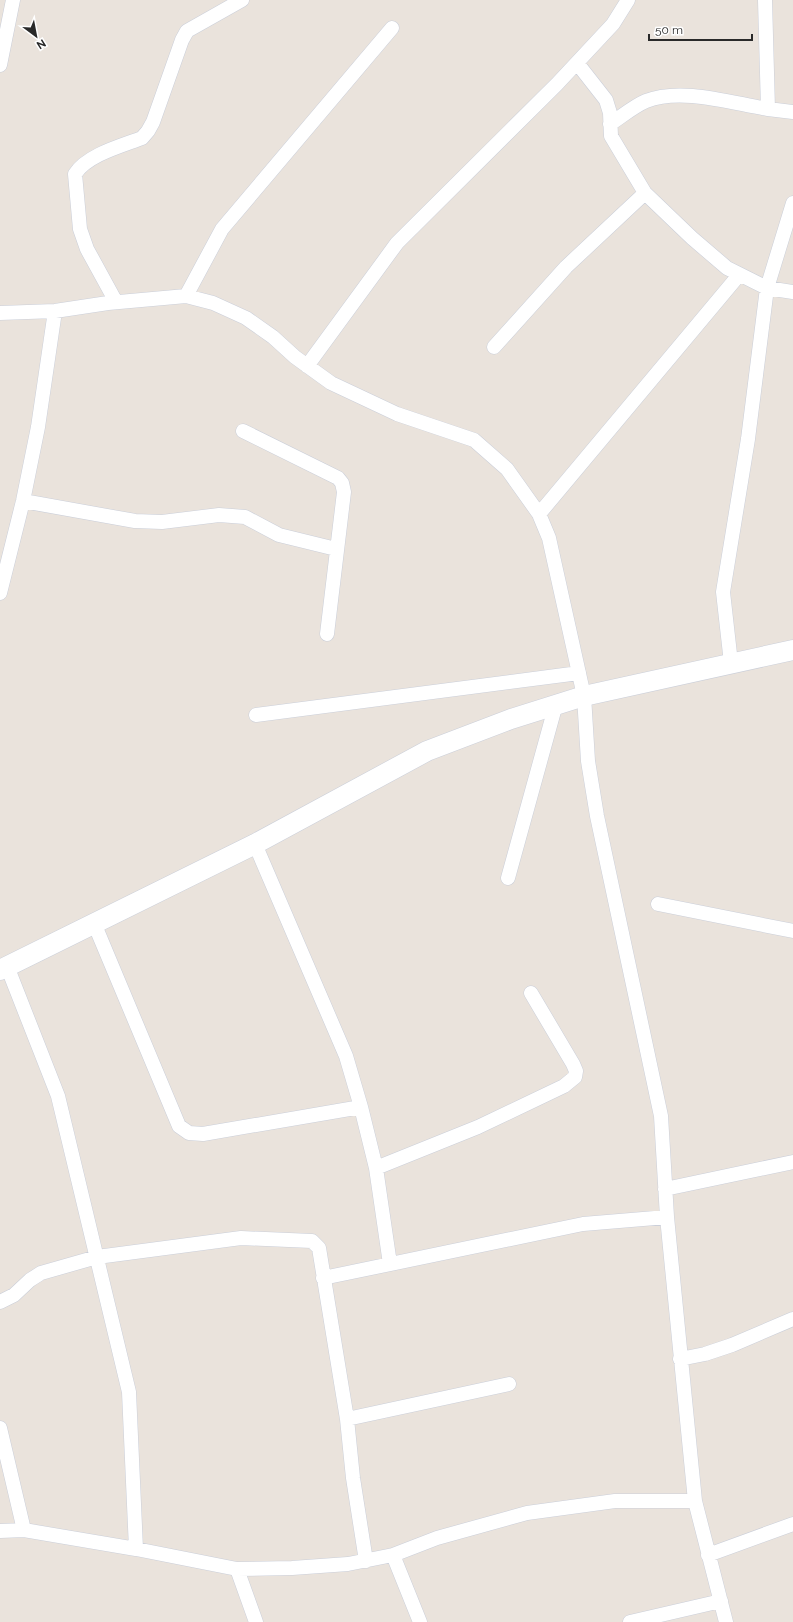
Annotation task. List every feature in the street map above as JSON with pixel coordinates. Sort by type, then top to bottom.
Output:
[{"type":"street","points":[[0,65],[5,21],[13,0]]},
{"type":"street","points":[[116,302],[87,249],[80,229],[75,174],[79,167],[87,161],[142,138],[148,131],[152,122],[182,40],[187,32],[242,0]]},
{"type":"street","points":[[307,366],[397,243],[577,64],[613,24],[628,0]]},
{"type":"street","points":[[764,0],[768,109]]},
{"type":"street","points":[[186,296],[222,228],[392,28]]},
{"type":"street","points":[[577,64],[606,100],[610,113],[612,136],[645,193],[692,238],[727,268],[767,288],[793,292]]},
{"type":"street","points":[[610,124],[645,101],[666,95],[688,95],[793,112]]},
{"type":"street","points":[[494,347],[566,267],[645,193]]},
{"type":"street","points":[[731,663],[723,592],[748,438],[767,288],[793,204]]},
{"type":"street","points":[[539,514],[739,275]]},
{"type":"street","points":[[0,313],[55,311],[116,302],[186,296],[213,303],[246,318],[331,383],[397,414],[474,440],[507,469],[539,514],[549,538],[584,696],[588,761],[597,816],[661,1116],[667,1217],[695,1501],[726,1622]]},
{"type":"street","points":[[0,593],[38,427],[55,311]]},
{"type":"street","points":[[243,431],[338,478],[342,483],[344,492],[327,634]]},
{"type":"street","points":[[22,501],[135,521],[162,522],[219,515],[245,517],[279,535],[336,549]]},
{"type":"street","points":[[136,1549],[129,1392],[58,1096],[3,968],[255,844],[426,751],[556,704],[584,696],[793,650]]},
{"type":"street","points":[[256,715],[579,674]]},
{"type":"street","points":[[508,878],[556,704]]},
{"type":"street","points":[[255,844],[346,1056],[361,1107],[376,1168],[390,1264]]},
{"type":"street","points":[[658,904],[793,931]]},
{"type":"street","points":[[94,923],[179,1126],[189,1133],[203,1134],[361,1107]]},
{"type":"street","points":[[376,1168],[478,1127],[564,1086],[575,1077],[576,1071],[573,1064],[531,993]]},
{"type":"street","points":[[665,1189],[793,1162]]},
{"type":"street","points":[[323,1278],[582,1224],[667,1217]]},
{"type":"street","points":[[0,1302],[14,1295],[30,1280],[41,1273],[97,1258],[241,1238],[312,1241],[319,1248],[347,1419],[353,1478],[366,1561]]},
{"type":"street","points":[[680,1359],[706,1354],[732,1345],[793,1319]]},
{"type":"street","points":[[347,1419],[509,1384]]},
{"type":"street","points":[[0,1428],[24,1530]]},
{"type":"street","points":[[0,1531],[24,1530],[136,1549],[237,1569],[292,1568],[348,1564],[393,1555],[437,1538],[527,1513],[615,1501],[695,1501]]},
{"type":"street","points":[[708,1555],[793,1524]]},
{"type":"street","points":[[393,1555],[420,1622]]},
{"type":"street","points":[[237,1569],[256,1622]]},
{"type":"street","points":[[630,1622],[720,1601]]}]
